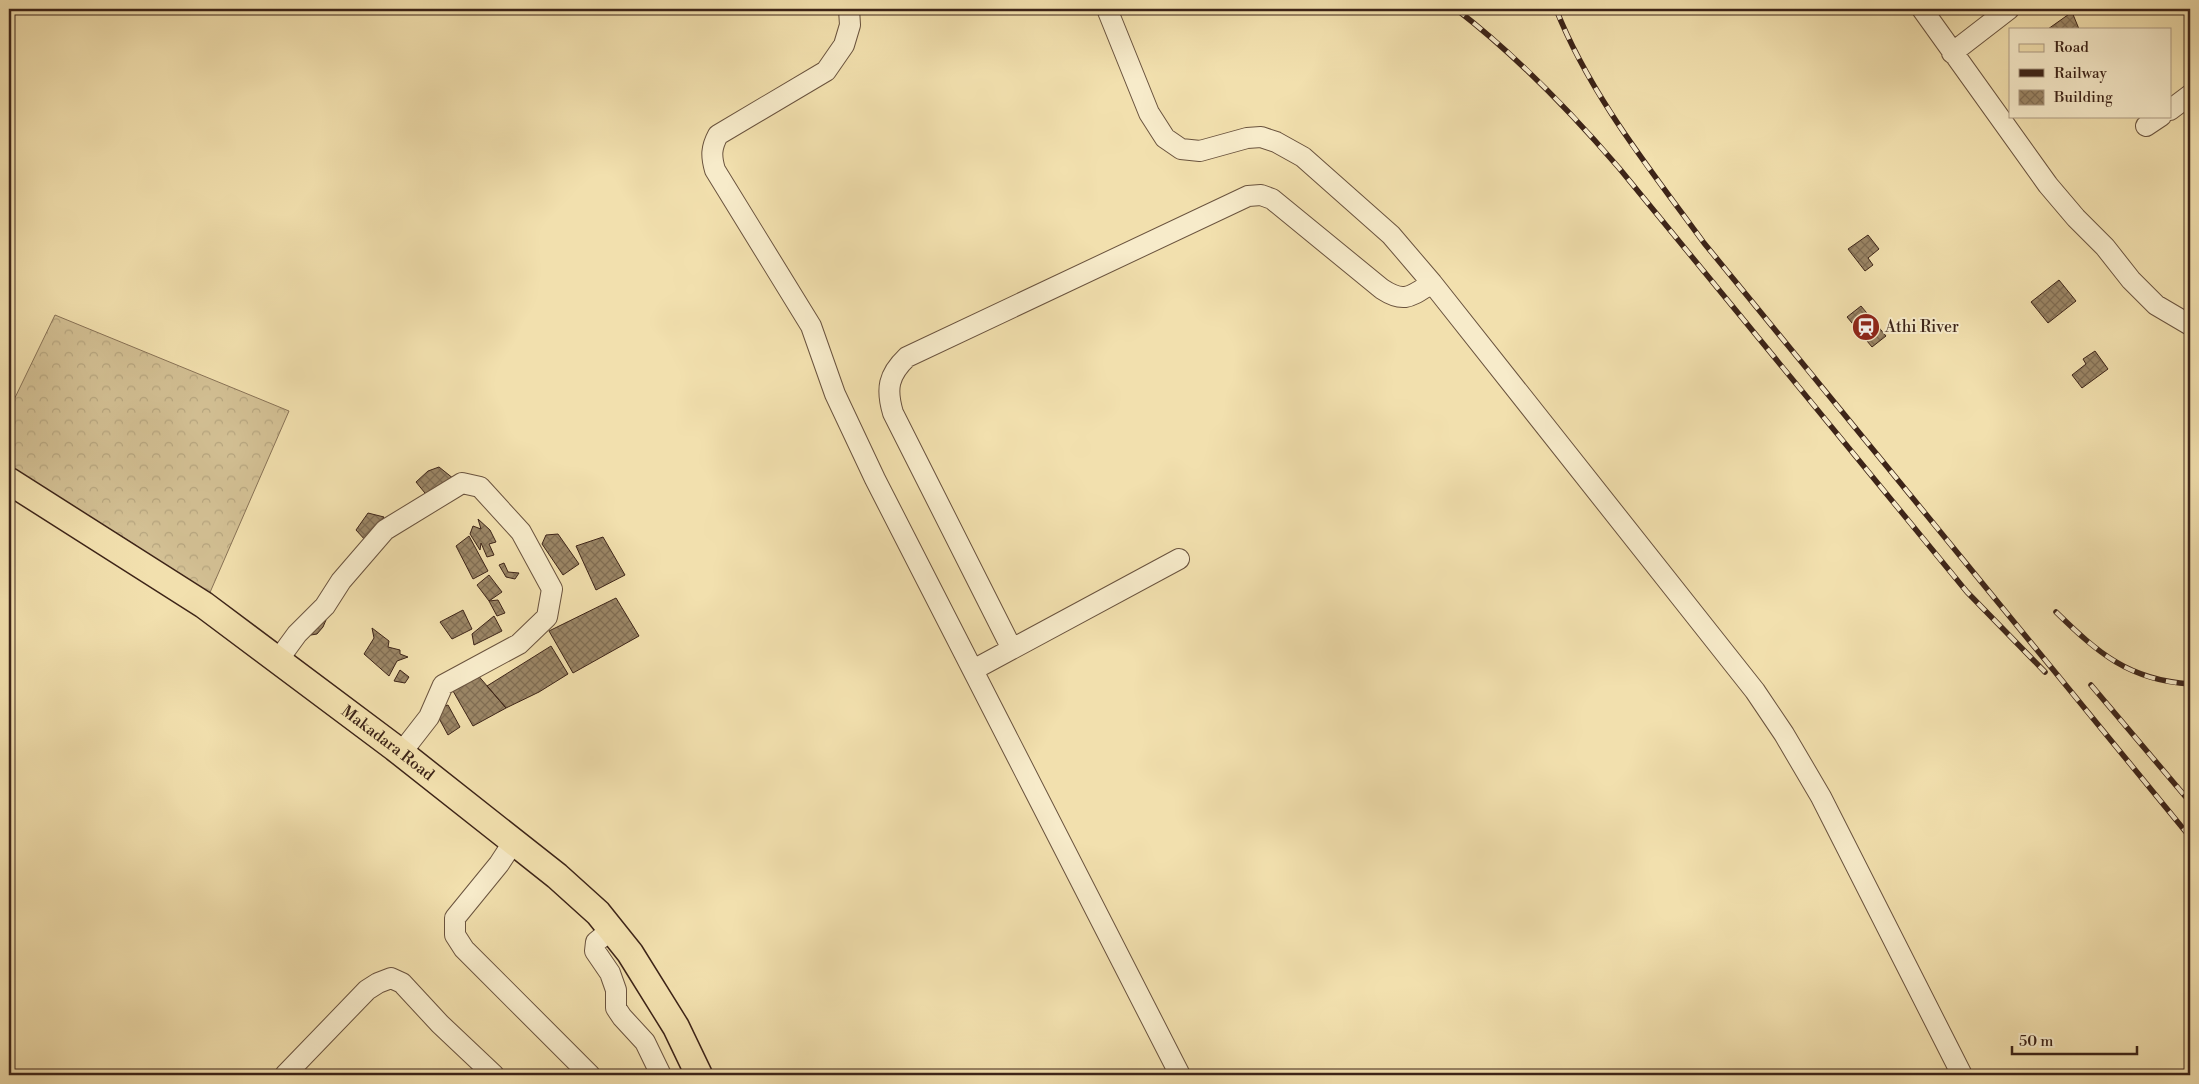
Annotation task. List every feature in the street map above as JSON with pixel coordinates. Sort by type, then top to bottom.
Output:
[{"type":"main road","name":"Makadara Road","points":[[9,481],[204,605],[401,753],[514,841],[578,894],[612,928],[658,996],[676,1027],[699,1075]]},
{"type":"street","points":[[849,9],[850,25],[844,45],[826,71],[718,135],[712,146],[711,157],[715,170],[811,326],[835,394],[848,422],[1180,1075]]},
{"type":"street","points":[[1107,9],[1149,113],[1165,138],[1181,149],[1200,151],[1247,138],[1261,137],[1276,142],[1303,157],[1391,236],[1432,283],[1755,691],[1774,719],[1821,797],[1962,1075]]},
{"type":"street","points":[[1922,9],[2048,185],[2076,218],[2105,247],[2131,280],[2156,305],[2190,325]]},
{"type":"street","points":[[1952,53],[2009,9]]},
{"type":"street","points":[[2172,108],[2190,95]]},
{"type":"street","points":[[1012,649],[893,413],[888,395],[890,379],[897,367],[907,357],[1248,196],[1261,195],[1272,199],[1394,297],[1408,298],[1432,283]]},
{"type":"street","points":[[278,660],[297,634],[325,606],[340,581],[385,530],[462,483],[480,486],[521,532],[552,589],[547,617],[519,644],[443,685],[429,717],[401,753]]},
{"type":"street","points":[[973,670],[1179,559]]},
{"type":"street","points":[[514,841],[499,864],[459,912],[454,923],[455,935],[464,949],[590,1075]]},
{"type":"street","points":[[612,928],[596,942],[595,951],[610,973],[616,990],[616,1008],[646,1042],[661,1075]]},
{"type":"street","points":[[285,1075],[367,990],[391,978],[402,983],[440,1024],[494,1075]]},
{"type":"green space","points":[[55,315],[289,411],[208,597],[134,544],[9,467],[9,410]]},
{"type":"building","points":[[2072,12],[2079,28],[2049,28]]},
{"type":"building","points":[[1868,235],[1879,249],[1868,258],[1873,265],[1865,271],[1848,249]]},
{"type":"building","points":[[2059,280],[2076,301],[2048,323],[2031,302]]},
{"type":"building","name":"Athi River","points":[[1861,306],[1886,336],[1872,347],[1847,317]]},
{"type":"building","points":[[2095,351],[2108,369],[2082,388],[2072,375],[2086,364],[2083,359]]},
{"type":"building","points":[[439,467],[454,479],[429,498],[416,482],[428,471]]},
{"type":"building","points":[[368,513],[384,517],[366,541],[356,530]]},
{"type":"building","points":[[478,519],[490,530],[496,542],[489,544],[494,555],[487,557],[481,543],[480,550],[470,534],[473,526],[481,529]]},
{"type":"building","points":[[558,534],[579,564],[563,575],[542,544],[546,535]]},
{"type":"building","points":[[469,536],[488,571],[473,579],[456,546]]},
{"type":"building","points":[[603,537],[625,575],[596,590],[576,546]]},
{"type":"building","points":[[504,563],[508,572],[519,573],[515,579],[506,577],[499,565]]},
{"type":"building","points":[[489,575],[502,592],[489,601],[477,585]]},
{"type":"building","points":[[616,598],[639,636],[573,673],[549,631]]},
{"type":"building","points":[[498,600],[505,613],[497,616],[489,601]]},
{"type":"building","points":[[463,610],[472,629],[452,639],[440,622]]},
{"type":"building","points":[[320,615],[326,620],[323,627],[317,634],[311,635],[311,628]]},
{"type":"building","points":[[494,616],[502,631],[474,645],[472,634]]},
{"type":"building","points":[[372,628],[389,641],[388,647],[400,650],[400,654],[408,657],[397,661],[389,676],[364,654],[374,638]]},
{"type":"building","points":[[551,646],[568,674],[539,692],[506,708],[487,686]]},
{"type":"building","points":[[400,670],[409,677],[405,683],[394,681]]},
{"type":"building","points":[[476,673],[506,708],[473,726],[449,684]]},
{"type":"building","points":[[448,705],[460,727],[448,735],[434,709]]},
{"type":"railway","points":[[1456,9],[1521,65],[1600,146],[1967,592],[2045,672]]},
{"type":"railway","points":[[1556,9],[1586,71],[1622,130],[1704,243],[2190,837]]},
{"type":"railway","points":[[2056,612],[2086,640],[2116,662],[2149,677],[2190,684]]},
{"type":"railway","points":[[2091,685],[2190,802]]},
{"type":"place","name":"Athi River","points":[[1866,327]]}]
